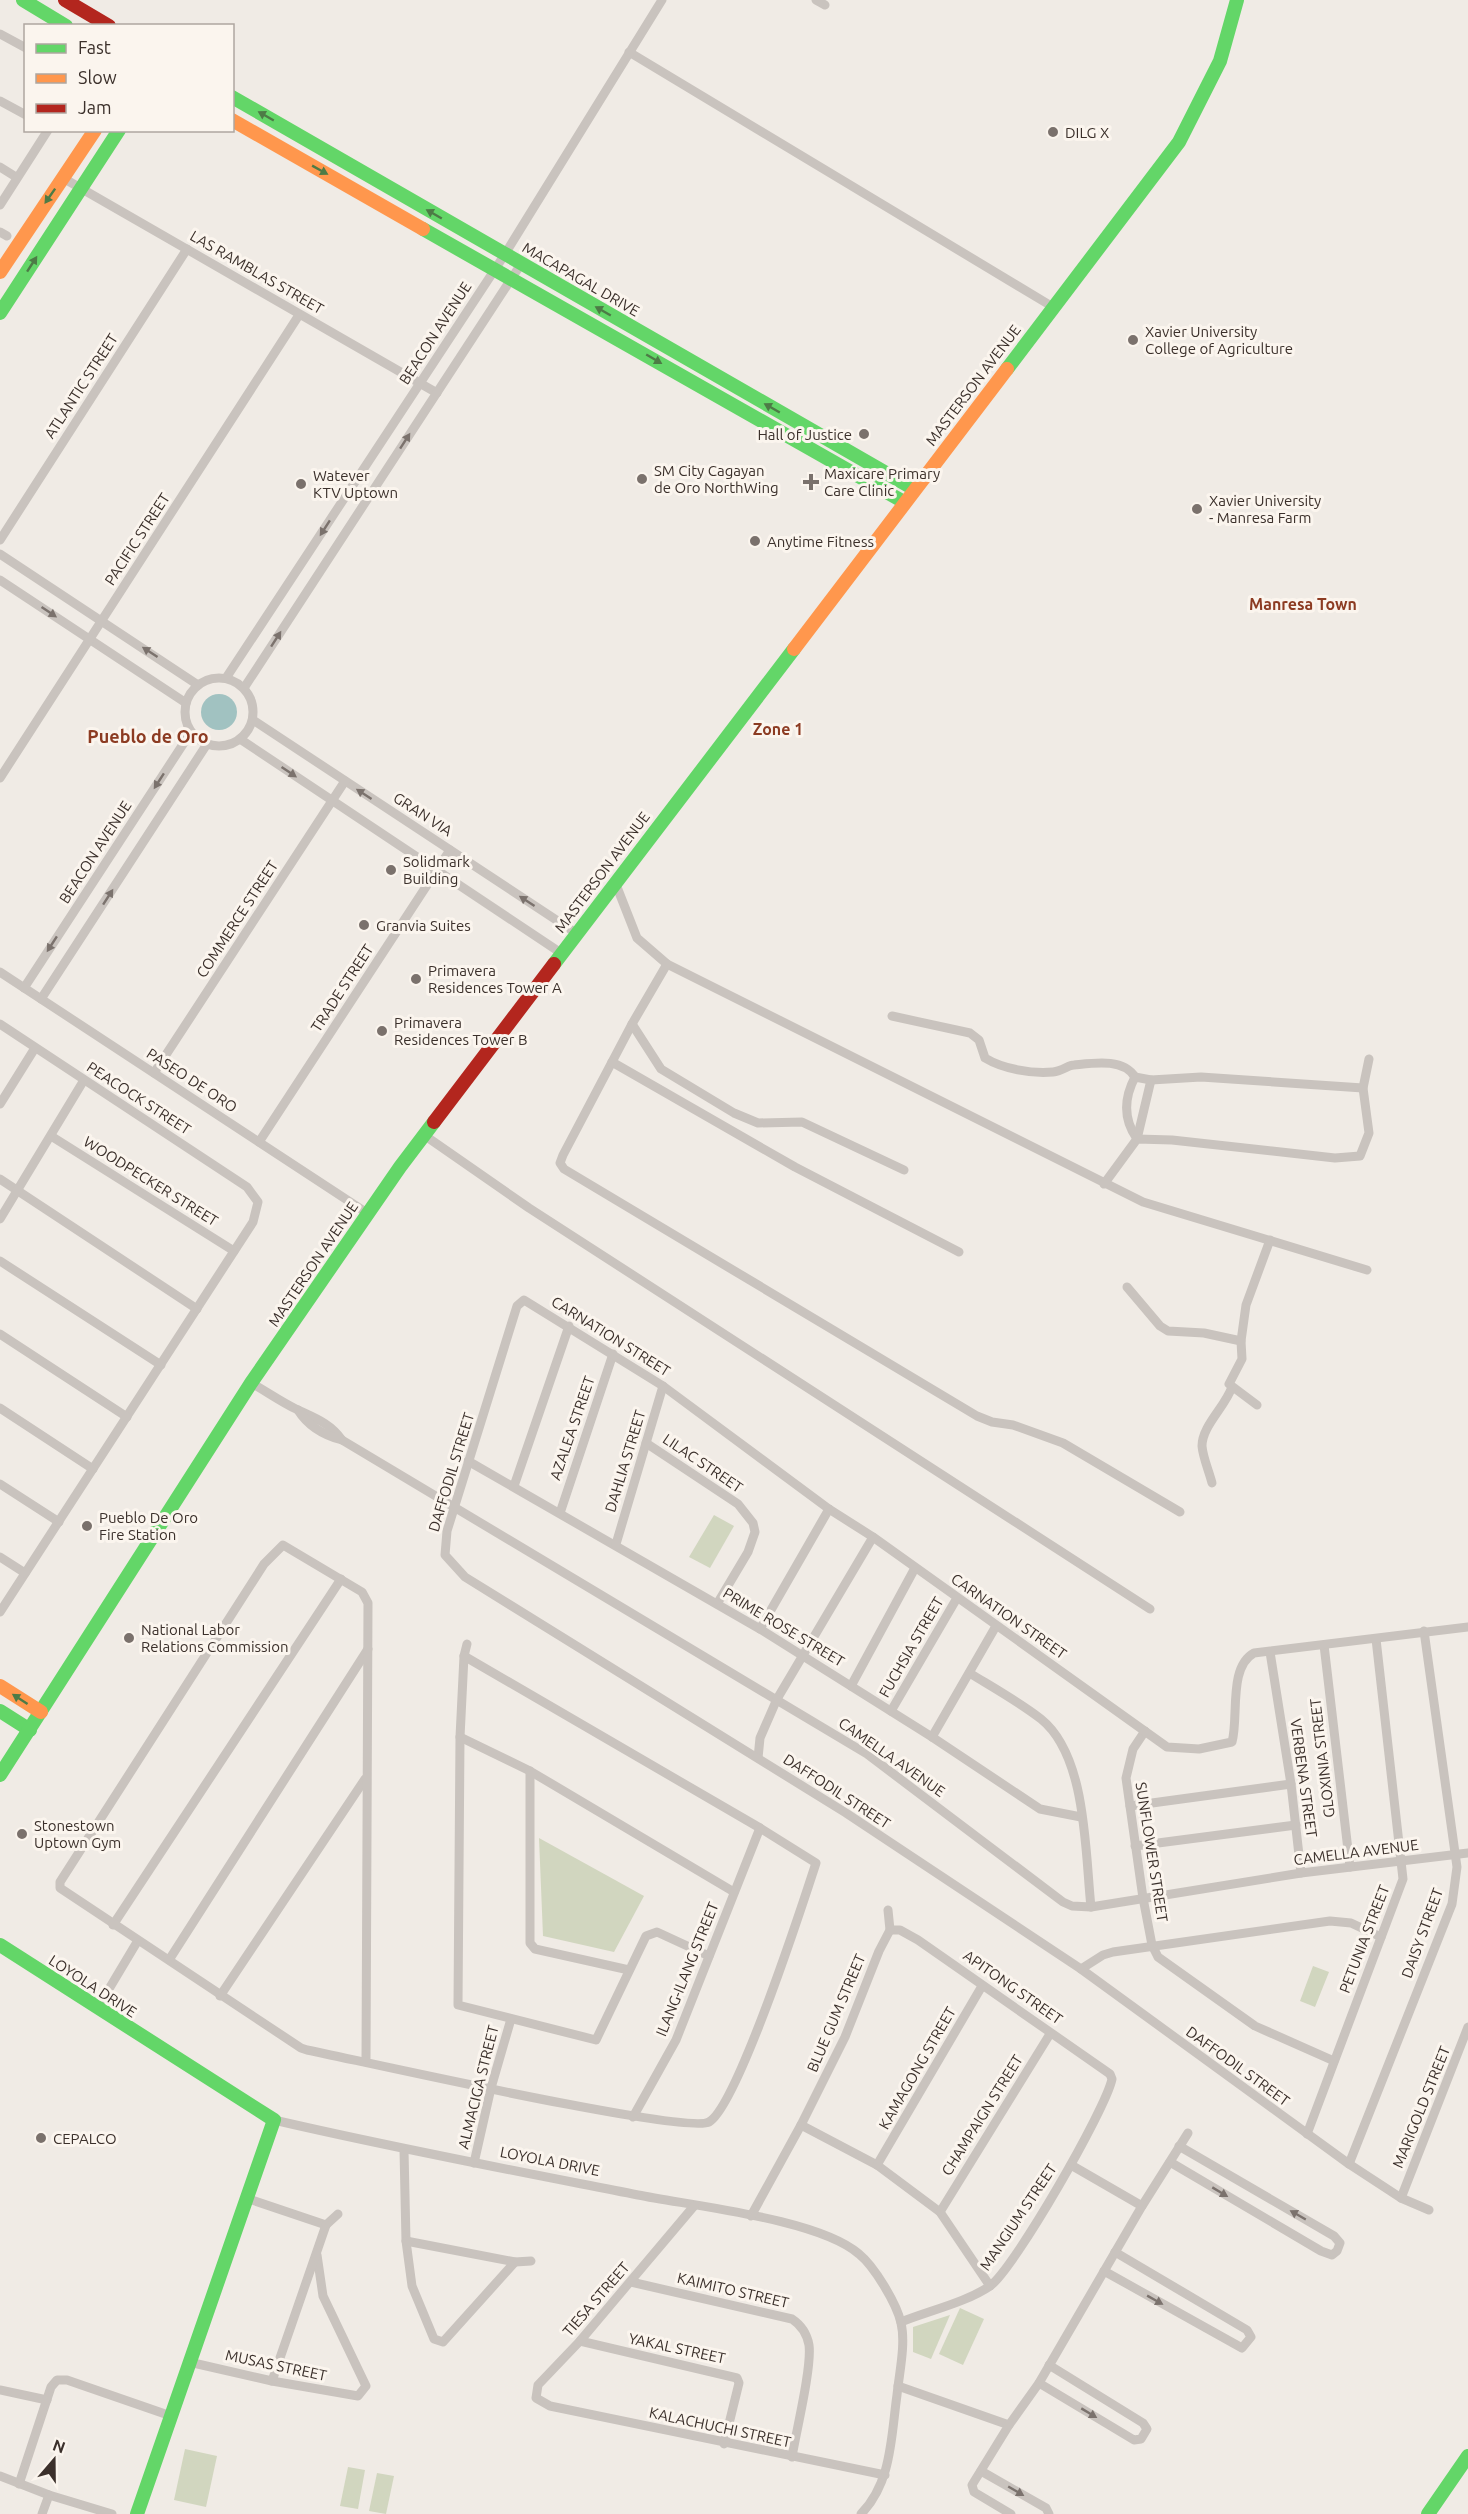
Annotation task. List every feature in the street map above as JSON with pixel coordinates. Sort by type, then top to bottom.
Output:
[{"type":"main road","points":[[23,0],[63,24]]},
{"type":"main road","points":[[65,0],[106,24]]},
{"type":"main road","name":"MASTERSON AVENUE","points":[[0,1775],[132,1564],[199,1466],[251,1383],[367,1213],[576,933],[1179,142],[1220,61],[1237,0]]},
{"type":"main road","name":"MACAPAGAL DRIVE","points":[[234,98],[914,489]]},
{"type":"main road","points":[[234,121],[904,502]]},
{"type":"main road","points":[[0,272],[93,132]]},
{"type":"main road","points":[[0,313],[118,132]]},
{"type":"main road","points":[[0,1686],[41,1712]]},
{"type":"main road","points":[[0,1711],[30,1730]]},
{"type":"main road","name":"LOYOLA DRIVE","points":[[0,1945],[273,2120]]},
{"type":"main road","points":[[137,2514],[273,2120]]},
{"type":"main road","points":[[1428,2514],[1468,2456]]},
{"type":"street","name":"BEACON AVENUE","points":[[226,678],[505,254],[662,0]]},
{"type":"street","points":[[816,0],[825,5]]},
{"type":"street","points":[[0,34],[24,47]]},
{"type":"street","points":[[629,52],[1053,307]]},
{"type":"street","points":[[0,100],[24,114]]},
{"type":"street","points":[[0,205],[47,132]]},
{"type":"street","points":[[0,168],[16,177]]},
{"type":"street","name":"LAS RAMBLAS STREET","points":[[63,178],[437,393]]},
{"type":"street","name":"ATLANTIC STREET","points":[[0,540],[187,249]]},
{"type":"street","points":[[244,688],[521,264]]},
{"type":"street","name":"PACIFIC STREET","points":[[0,778],[299,315]]},
{"type":"street","points":[[0,554],[198,684]]},
{"type":"street","points":[[0,580],[186,703]]},
{"type":"street","points":[[212,678],[226,678],[244,688],[252,703],[253,720],[240,740],[225,746],[207,744],[191,732],[185,718],[186,703],[198,684],[212,678]]},
{"type":"street","name":"GRAN VIA","points":[[253,720],[576,933]]},
{"type":"street","name":"BEACON AVENUE","points":[[24,987],[191,732]]},
{"type":"street","points":[[240,740],[561,953]]},
{"type":"street","points":[[41,999],[207,744]]},
{"type":"street","name":"COMMERCE STREET","points":[[154,1073],[345,781]]},
{"type":"street","name":"TRADE STREET","points":[[259,1142],[450,850]]},
{"type":"street","points":[[615,882],[637,938],[667,964],[1143,1202],[1366,1270]]},
{"type":"street","points":[[667,964],[632,1024],[563,1155],[560,1163],[564,1169],[977,1416],[992,1422],[1013,1425],[1063,1443],[1180,1512]]},
{"type":"street","name":"PASEO DE ORO","points":[[0,972],[367,1213]]},
{"type":"street","points":[[892,1016],[968,1032],[978,1040],[985,1058],[1011,1068],[1049,1072],[1064,1071],[1072,1064],[1113,1063],[1127,1067],[1135,1077],[1151,1080],[1201,1077],[1363,1088]]},
{"type":"street","name":"PEACOCK STREET","points":[[0,1024],[247,1188],[258,1202],[254,1221],[234,1251]]},
{"type":"street","points":[[632,1024],[661,1069],[734,1113],[758,1123],[802,1122],[904,1170]]},
{"type":"street","points":[[0,1104],[35,1048]]},
{"type":"street","points":[[1137,1139],[1172,1140],[1335,1158],[1357,1158],[1363,1152],[1369,1133],[1363,1088],[1369,1059]]},
{"type":"street","points":[[612,1062],[795,1167],[959,1252]]},
{"type":"street","points":[[1135,1077],[1128,1090],[1126,1111],[1131,1130],[1137,1139]]},
{"type":"street","points":[[0,1219],[84,1080]]},
{"type":"street","points":[[1104,1184],[1137,1139],[1151,1080]]},
{"type":"street","points":[[424,1135],[529,1208],[1150,1609]]},
{"type":"street","name":"WOODPECKER STREET","points":[[51,1136],[234,1251]]},
{"type":"street","points":[[0,1179],[197,1309]]},
{"type":"street","points":[[1257,1405],[1232,1387],[1229,1381],[1242,1359],[1241,1341],[1246,1305],[1270,1240]]},
{"type":"street","points":[[0,1612],[234,1251]]},
{"type":"street","points":[[0,1261],[161,1365]]},
{"type":"street","points":[[1127,1287],[1144,1309],[1168,1331],[1204,1333],[1241,1341]]},
{"type":"street","name":"CARNATION STREET","points":[[522,1300],[529,1301],[663,1386],[829,1509],[873,1537],[1171,1749],[1199,1749],[1230,1744],[1233,1739],[1236,1692],[1247,1659],[1254,1653],[1376,1640],[1424,1631],[1468,1627]]},
{"type":"street","name":"DAFFODIL STREET","points":[[522,1300],[517,1306],[494,1384],[453,1504],[444,1548],[445,1555],[455,1568],[758,1758],[1081,1969],[1349,2164],[1401,2198],[1429,2210]]},
{"type":"street","points":[[514,1486],[569,1326]]},
{"type":"street","points":[[0,1334],[127,1417]]},
{"type":"street","name":"AZALEA STREET","points":[[560,1513],[613,1354]]},
{"type":"street","name":"CAMELLA AVENUE","points":[[251,1383],[298,1410],[306,1422],[328,1437],[342,1440],[453,1504],[867,1754],[1063,1902],[1072,1906],[1091,1906],[1301,1873],[1468,1853]]},
{"type":"street","name":"DAHLIA STREET","points":[[616,1544],[663,1386]]},
{"type":"street","points":[[1212,1483],[1202,1446],[1203,1435],[1223,1407],[1232,1387]]},
{"type":"street","points":[[0,1408],[93,1469]]},
{"type":"street","name":"LILAC STREET","points":[[646,1443],[738,1504],[753,1523],[755,1533],[751,1546],[717,1604]]},
{"type":"street","name":"PRIME ROSE STREET","points":[[468,1461],[616,1544],[760,1629],[932,1737],[1040,1809],[1054,1814],[1081,1817]]},
{"type":"street","points":[[0,1484],[59,1522]]},
{"type":"street","points":[[760,1629],[829,1509]]},
{"type":"street","points":[[758,1758],[760,1738],[777,1699],[873,1537]]},
{"type":"street","points":[[366,2062],[365,1778],[368,1603],[362,1592],[283,1545],[264,1564],[60,1882],[62,1892],[303,2049],[491,2088],[633,2117],[705,2124],[716,2116],[748,2055],[816,1863],[464,1656]]},
{"type":"street","points":[[0,1557],[26,1573]]},
{"type":"street","points":[[851,1686],[915,1568]]},
{"type":"street","points":[[113,1925],[341,1579]]},
{"type":"street","name":"FUCHSIA STREET","points":[[891,1711],[957,1598]]},
{"type":"street","points":[[932,1737],[971,1674],[996,1626]]},
{"type":"street","name":"DAISY STREET","points":[[1349,2164],[1452,1904],[1456,1881],[1455,1855],[1424,1631]]},
{"type":"street","name":"PETUNIA STREET","points":[[1306,2134],[1401,1886],[1402,1861],[1376,1640]]},
{"type":"street","points":[[467,1644],[464,1656],[460,1737],[457,2002],[462,2007],[596,2040],[646,1936],[651,1932],[657,1932],[709,1956]]},
{"type":"street","name":"GLOXINIA STREET","points":[[1324,1645],[1350,1867]]},
{"type":"street","points":[[169,1960],[369,1648]]},
{"type":"street","name":"VERBENA STREET","points":[[1270,1652],[1291,1784],[1301,1873]]},
{"type":"street","points":[[971,1674],[1042,1720],[1056,1735],[1074,1771],[1091,1906]]},
{"type":"street","name":"SUNFLOWER STREET","points":[[1145,1731],[1133,1749],[1127,1765],[1135,1846],[1152,1945]]},
{"type":"street","points":[[460,1737],[530,1771],[734,1892]]},
{"type":"street","points":[[530,1771],[530,1943],[535,1949],[629,1970]]},
{"type":"street","points":[[220,1996],[365,1778]]},
{"type":"street","points":[[1130,1806],[1291,1784]]},
{"type":"street","points":[[1135,1846],[1296,1825]]},
{"type":"street","name":"ILANG-ILANG STREET","points":[[633,2117],[675,2040],[760,1828]]},
{"type":"street","points":[[888,1910],[890,1930]]},
{"type":"street","points":[[1081,1969],[1103,1955],[1152,1945],[1330,1922],[1351,1923],[1381,1936]]},
{"type":"street","name":"APITONG STREET","points":[[890,1930],[900,1930],[918,1940],[1110,2074],[1112,2079]]},
{"type":"street","name":"BLUE GUM STREET","points":[[751,2216],[801,2125],[845,2037],[879,1951],[890,1930]]},
{"type":"street","points":[[97,2009],[137,1941]]},
{"type":"street","points":[[1152,1945],[1158,1957],[1165,1963],[1233,2013],[1275,2037],[1334,2061]]},
{"type":"street","name":"KAMAGONG STREET","points":[[877,2165],[982,1986]]},
{"type":"street","name":"ALMACIGA STREET","points":[[474,2163],[491,2088],[512,2019]]},
{"type":"street","name":"MARIGOLD STREET","points":[[1401,2198],[1468,2027]]},
{"type":"street","name":"CHAMPAIGN STREET","points":[[940,2212],[1050,2034]]},
{"type":"street","name":"MANGIUM STREET","points":[[901,2322],[990,2286],[1000,2277],[1071,2165],[1112,2079]]},
{"type":"street","name":"LOYOLA DRIVE","points":[[273,2120],[404,2150],[815,2230],[857,2252],[877,2276],[901,2322]]},
{"type":"street","points":[[801,2125],[877,2165],[940,2212],[990,2286]]},
{"type":"street","points":[[1011,2514],[974,2492],[972,2485],[1008,2425],[1039,2383],[1142,2206],[1188,2133]]},
{"type":"street","points":[[1170,2162],[1321,2252],[1332,2255],[1338,2251],[1340,2243],[1334,2236],[1179,2146]]},
{"type":"street","points":[[404,2150],[406,2241],[412,2286],[434,2339],[444,2342],[515,2262]]},
{"type":"street","points":[[1071,2165],[1142,2206]]},
{"type":"street","points":[[246,2198],[326,2225]]},
{"type":"street","name":"TIESA STREET","points":[[550,2406],[536,2398],[534,2392],[538,2385],[580,2341],[694,2206]]},
{"type":"street","points":[[272,2381],[326,2225],[338,2214]]},
{"type":"street","points":[[406,2241],[515,2262],[531,2261]]},
{"type":"street","points":[[1104,2271],[1242,2348],[1247,2344],[1251,2337],[1248,2330],[1116,2252]]},
{"type":"street","name":"MUSAS STREET","points":[[189,2362],[272,2381],[358,2396],[366,2386],[323,2296],[317,2255]]},
{"type":"street","name":"KAIMITO STREET","points":[[631,2282],[792,2319],[801,2326],[806,2334],[810,2352],[792,2457]]},
{"type":"street","points":[[861,2514],[877,2494],[885,2475],[898,2386],[901,2322]]},
{"type":"street","name":"YAKAL STREET","points":[[580,2341],[737,2378],[739,2383],[724,2444]]},
{"type":"street","points":[[1039,2383],[1134,2440],[1141,2439],[1145,2434],[1147,2429],[1143,2423],[1049,2365]]},
{"type":"street","points":[[19,2484],[46,2400],[53,2383],[61,2379],[171,2416]]},
{"type":"street","points":[[898,2386],[1008,2425]]},
{"type":"street","points":[[0,2390],[46,2400]]},
{"type":"street","name":"KALACHUCHI STREET","points":[[550,2406],[724,2444],[885,2475]]},
{"type":"street","points":[[981,2471],[1046,2508],[1049,2514]]},
{"type":"street","points":[[0,2476],[49,2495],[112,2514]]},
{"type":"street","points":[[42,2514],[49,2495]]},
{"type":"green space","points":[[714,1515],[734,1526],[710,1568],[689,1557]]},
{"type":"green space","points":[[539,1838],[644,1896],[614,1952],[543,1936]]},
{"type":"green space","points":[[1313,1966],[1329,1972],[1315,2007],[1300,2001]]},
{"type":"green space","points":[[960,2308],[984,2319],[963,2365],[939,2354]]},
{"type":"green space","points":[[950,2315],[931,2359],[913,2352],[913,2327]]},
{"type":"green space","points":[[185,2449],[217,2456],[206,2507],[174,2500]]},
{"type":"green space","points":[[348,2467],[365,2470],[358,2509],[340,2506]]},
{"type":"green space","points":[[377,2473],[394,2476],[386,2514],[369,2511]]},
{"type":"water","points":[[219,694],[232,699],[237,712],[232,725],[219,730],[206,725],[201,712],[206,699]]},
{"type":"traffic: fast","points":[[23,0],[63,24]]},
{"type":"traffic: fast","points":[[1007,369],[1179,142],[1220,61],[1237,0]]},
{"type":"traffic: fast","points":[[234,98],[914,489]]},
{"type":"traffic: fast","points":[[0,313],[118,132]]},
{"type":"traffic: fast","points":[[423,229],[904,502]]},
{"type":"traffic: fast","points":[[554,964],[794,649]]},
{"type":"traffic: fast","points":[[0,1775],[251,1383],[400,1167],[434,1122]]},
{"type":"traffic: fast","points":[[0,1711],[30,1730]]},
{"type":"traffic: fast","points":[[0,1945],[274,2120],[137,2514]]},
{"type":"traffic: fast","points":[[1428,2514],[1468,2456]]},
{"type":"traffic: slow","points":[[234,121],[423,229]]},
{"type":"traffic: slow","points":[[0,272],[94,132]]},
{"type":"traffic: slow","points":[[794,649],[1007,369]]},
{"type":"traffic: slow","points":[[0,1686],[41,1712]]},
{"type":"traffic: jam","points":[[65,0],[106,24]]},
{"type":"traffic: jam","points":[[434,1122],[554,964]]},
{"type":"place","name":"DILG X","points":[[1053,132]]},
{"type":"place","name":"Xavier University College of Agriculture","points":[[1133,340]]},
{"type":"place","name":"Hall of Justice","points":[[864,434]]},
{"type":"place","name":"SM City Cagayan de Oro NorthWing","points":[[642,479]]},
{"type":"place","name":"Maxicare Primary Care Clinic","points":[[811,482]]},
{"type":"place","name":"Watever KTV Uptown","points":[[301,484]]},
{"type":"place","name":"Xavier University - Manresa Farm","points":[[1197,509]]},
{"type":"place","name":"Anytime Fitness","points":[[755,541]]},
{"type":"place","name":"Solidmark Building","points":[[391,870]]},
{"type":"place","name":"Granvia Suites","points":[[364,925]]},
{"type":"place","name":"Primavera Residences Tower A","points":[[416,979]]},
{"type":"place","name":"Primavera Residences Tower B","points":[[382,1031]]},
{"type":"place","name":"Pueblo De Oro Fire Station","points":[[87,1526]]},
{"type":"place","name":"National Labor Relations Commission","points":[[129,1638]]},
{"type":"place","name":"Stonestown Uptown Gym","points":[[22,1834]]},
{"type":"place","name":"CEPALCO","points":[[41,2138]]},
{"type":"district","name":"Manresa Town","points":[[1303,604]]},
{"type":"district","name":"Zone 1","points":[[778,729]]},
{"type":"district","name":"Pueblo de Oro","points":[[148,736]]}]
